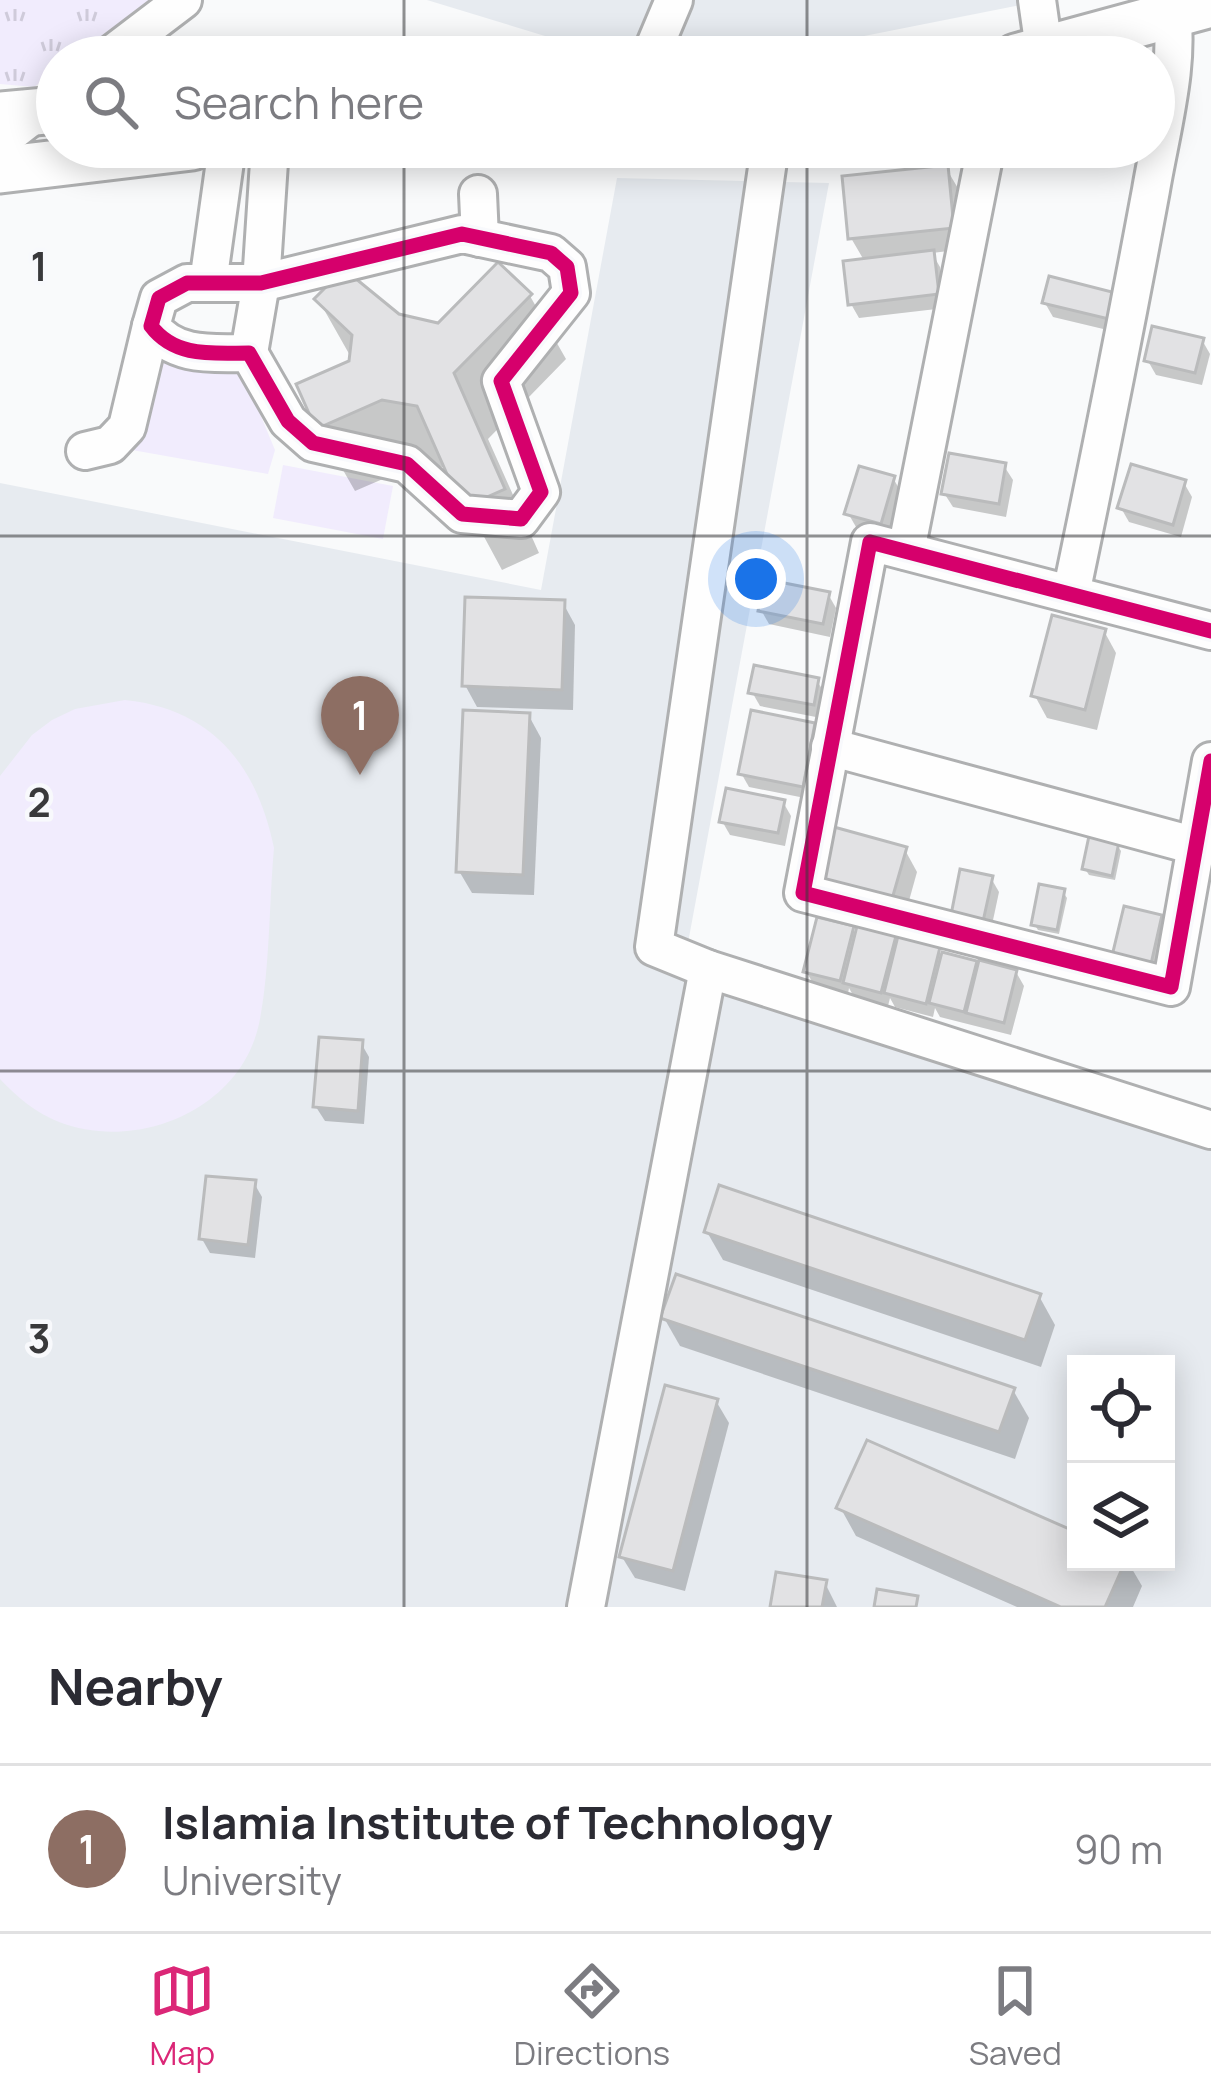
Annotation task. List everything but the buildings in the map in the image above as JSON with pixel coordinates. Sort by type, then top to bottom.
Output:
[{"type":"main road","points":[[1086,36],[1185,6]]},
{"type":"main road","points":[[0,170],[36,166]]},
{"type":"street","points":[[136,36],[183,0]]},
{"type":"street","points":[[659,36],[674,0]]},
{"type":"street","points":[[1032,36],[1037,0]]},
{"type":"street","points":[[1175,57],[1185,6]]},
{"type":"street","points":[[0,141],[36,110]]},
{"type":"street","points":[[208,283],[224,168]]},
{"type":"street","points":[[85,451],[110,446],[128,427],[159,298],[187,283],[262,283],[462,234],[551,254],[567,268],[571,293],[501,381],[541,492],[521,519],[462,514],[407,464],[314,443],[288,421],[249,353],[262,283],[269,168]]},
{"type":"street","points":[[767,168],[654,947],[708,969],[1211,1130]]},
{"type":"street","points":[[906,551],[982,168]]},
{"type":"street","points":[[1071,594],[1155,168]]},
{"type":"street","points":[[478,194],[480,238]]},
{"type":"street","points":[[151,326],[160,339],[193,353],[249,353]]},
{"type":"street","points":[[1211,631],[870,542],[803,892],[1171,987],[1211,761]]},
{"type":"street","points":[[830,747],[1196,846]]},
{"type":"street","points":[[586,1607],[708,969]]},
{"type":"shaded area","points":[[427,0],[1046,0],[864,36],[545,36]]},
{"type":"shaded area","points":[[617,178],[829,183],[685,959],[1211,1110],[1211,1607],[0,1607],[0,483],[541,590]]},
{"type":"green space","points":[[0,0],[149,0],[102,36],[36,36],[36,86],[0,84]]},
{"type":"green space","points":[[152,351],[243,373],[275,450],[268,474],[132,450]]},
{"type":"green space","points":[[283,465],[393,486],[383,539],[273,518]]},
{"type":"green space","points":[[125,700],[183,715],[206,729],[226,746],[256,791],[274,848],[267,960],[259,1024],[231,1080],[208,1101],[152,1127],[89,1130],[42,1114],[0,1079],[0,776],[32,735],[52,720],[75,709]]},
{"type":"cycle path","points":[[462,234],[551,253],[567,267],[571,293],[501,381],[541,492],[521,519],[462,514],[407,464],[313,443],[288,421],[249,353],[183,349],[151,326],[159,298],[187,283],[261,283],[462,234]]},
{"type":"cycle path","points":[[1211,631],[870,542],[803,893],[1171,987],[1211,761]]},
{"type":"place","name":"Islamia Institute of Technology","points":[[360,775]]}]
